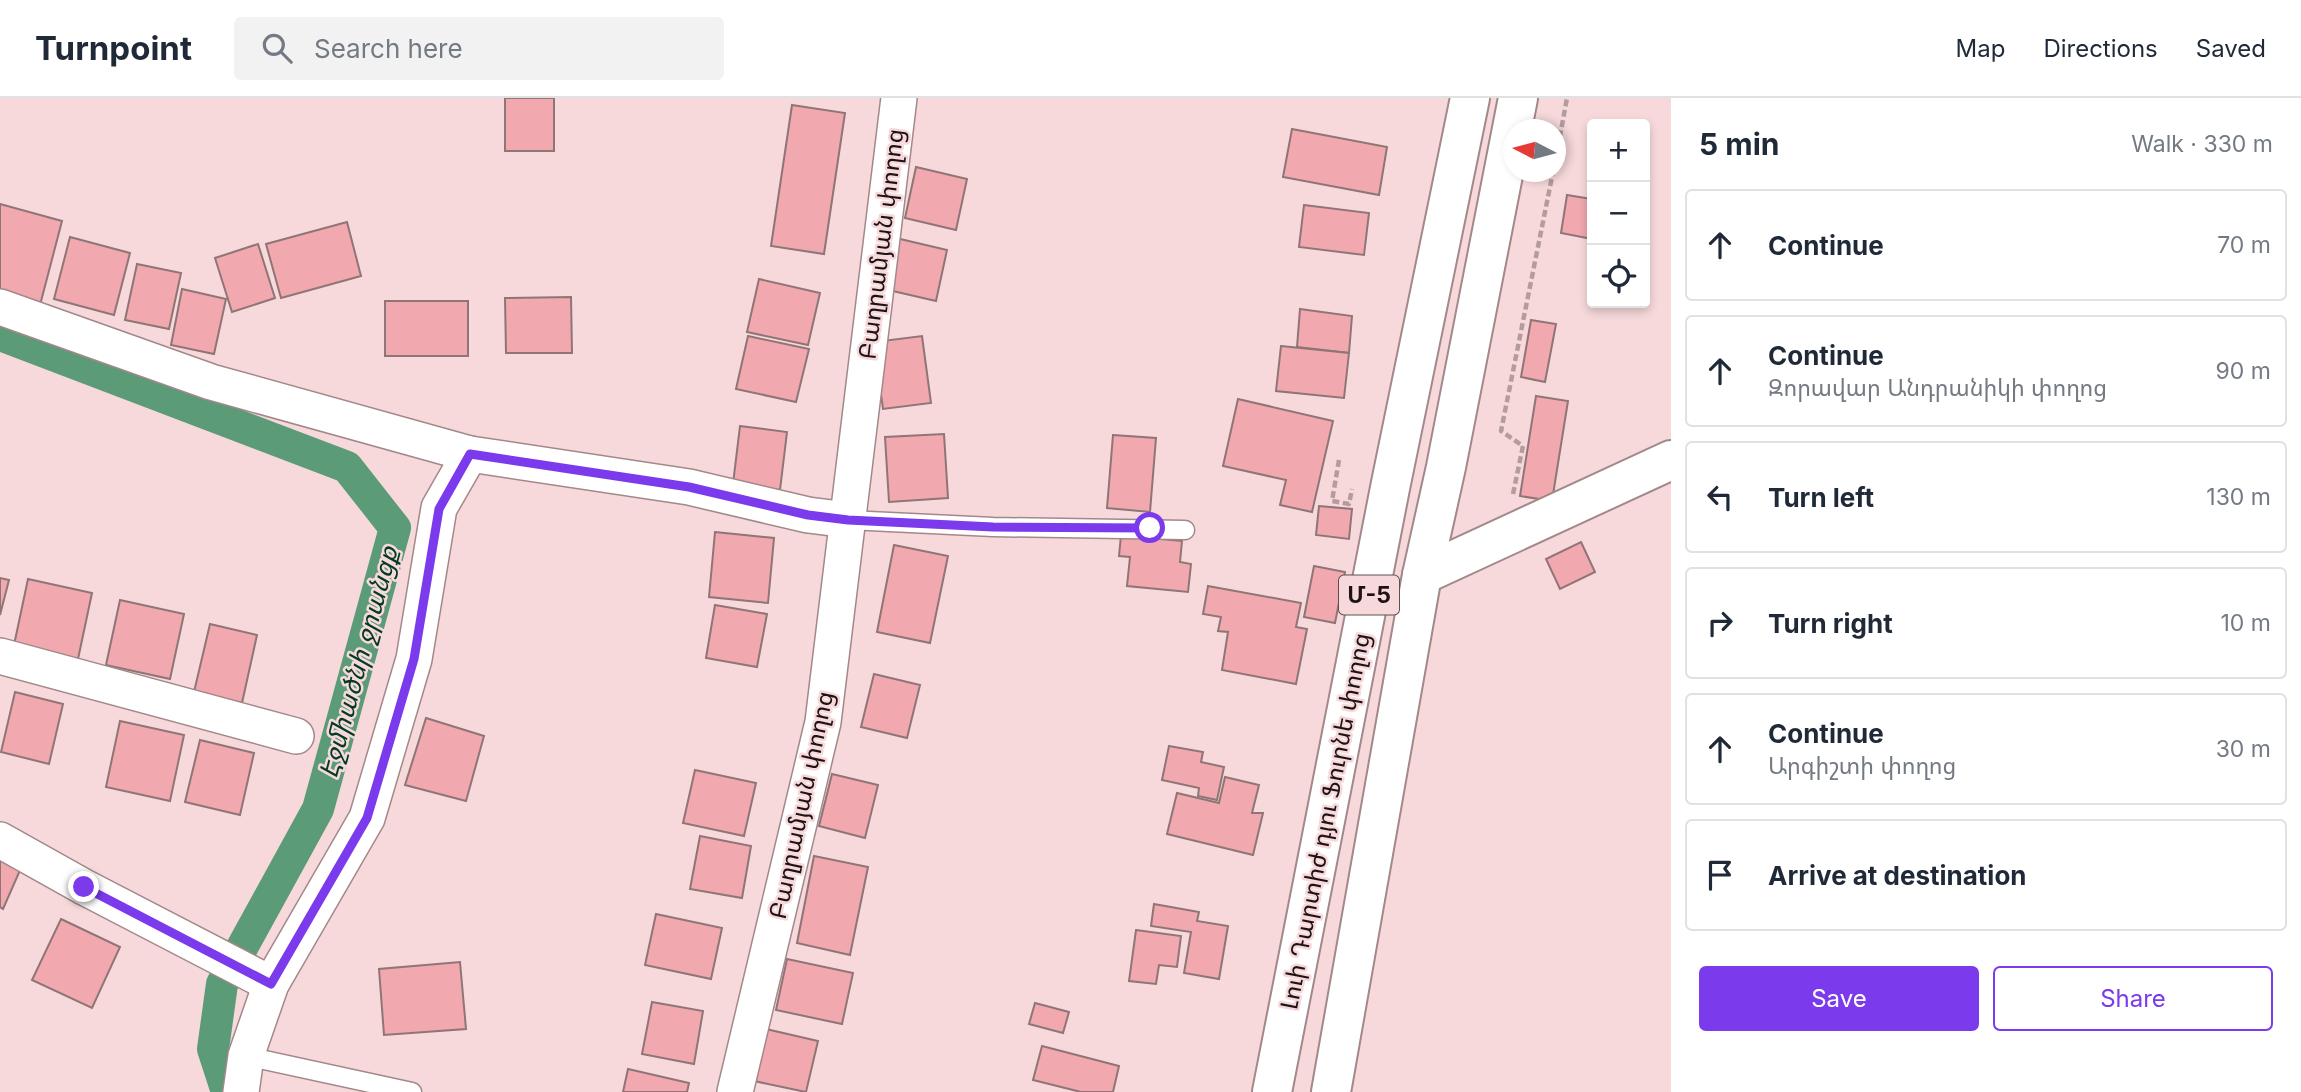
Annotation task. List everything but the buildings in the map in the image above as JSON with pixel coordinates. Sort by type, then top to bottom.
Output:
[{"type":"main road","name":"Լուի Դարտիժ դյու Ֆուրնե փողոց","points":[[1272,1092],[1469,98]]},
{"type":"main road","name":"Լուի Դարտիժ դյու Ֆուրնե փողոց","points":[[1331,1092],[1422,575],[1446,467],[1518,98]]},
{"type":"main road","points":[[1422,575],[1671,460]]},
{"type":"street","name":"Բաղրամյան փողոց","points":[[735,1092],[823,722],[899,98]]},
{"type":"street","points":[[0,307],[211,382],[470,454],[689,487],[808,515],[848,520]]},
{"type":"street","points":[[241,1092],[261,978],[367,818],[414,659],[439,509],[470,454]]},
{"type":"street","points":[[0,656],[296,736]]},
{"type":"street","points":[[0,839],[84,887],[261,978]]},
{"type":"lane","points":[[848,520],[993,527],[1185,530]]},
{"type":"lane","points":[[246,1056],[412,1092]]},
{"type":"path","points":[[1563,119],[1567,98]]},
{"type":"path","points":[[1512,499],[1523,446],[1501,431],[1551,182]]},
{"type":"path","points":[[1332,501],[1339,460]]},
{"type":"waterway","name":"Էջմիածնի ջրանցք","points":[[0,335],[347,467],[395,528],[318,809],[222,984],[213,1049],[227,1092]]},
{"type":"route","points":[[84,887],[271,984],[367,818],[414,659],[439,509],[470,454],[689,487],[808,515],[848,520],[993,527],[1150,528]]}]
